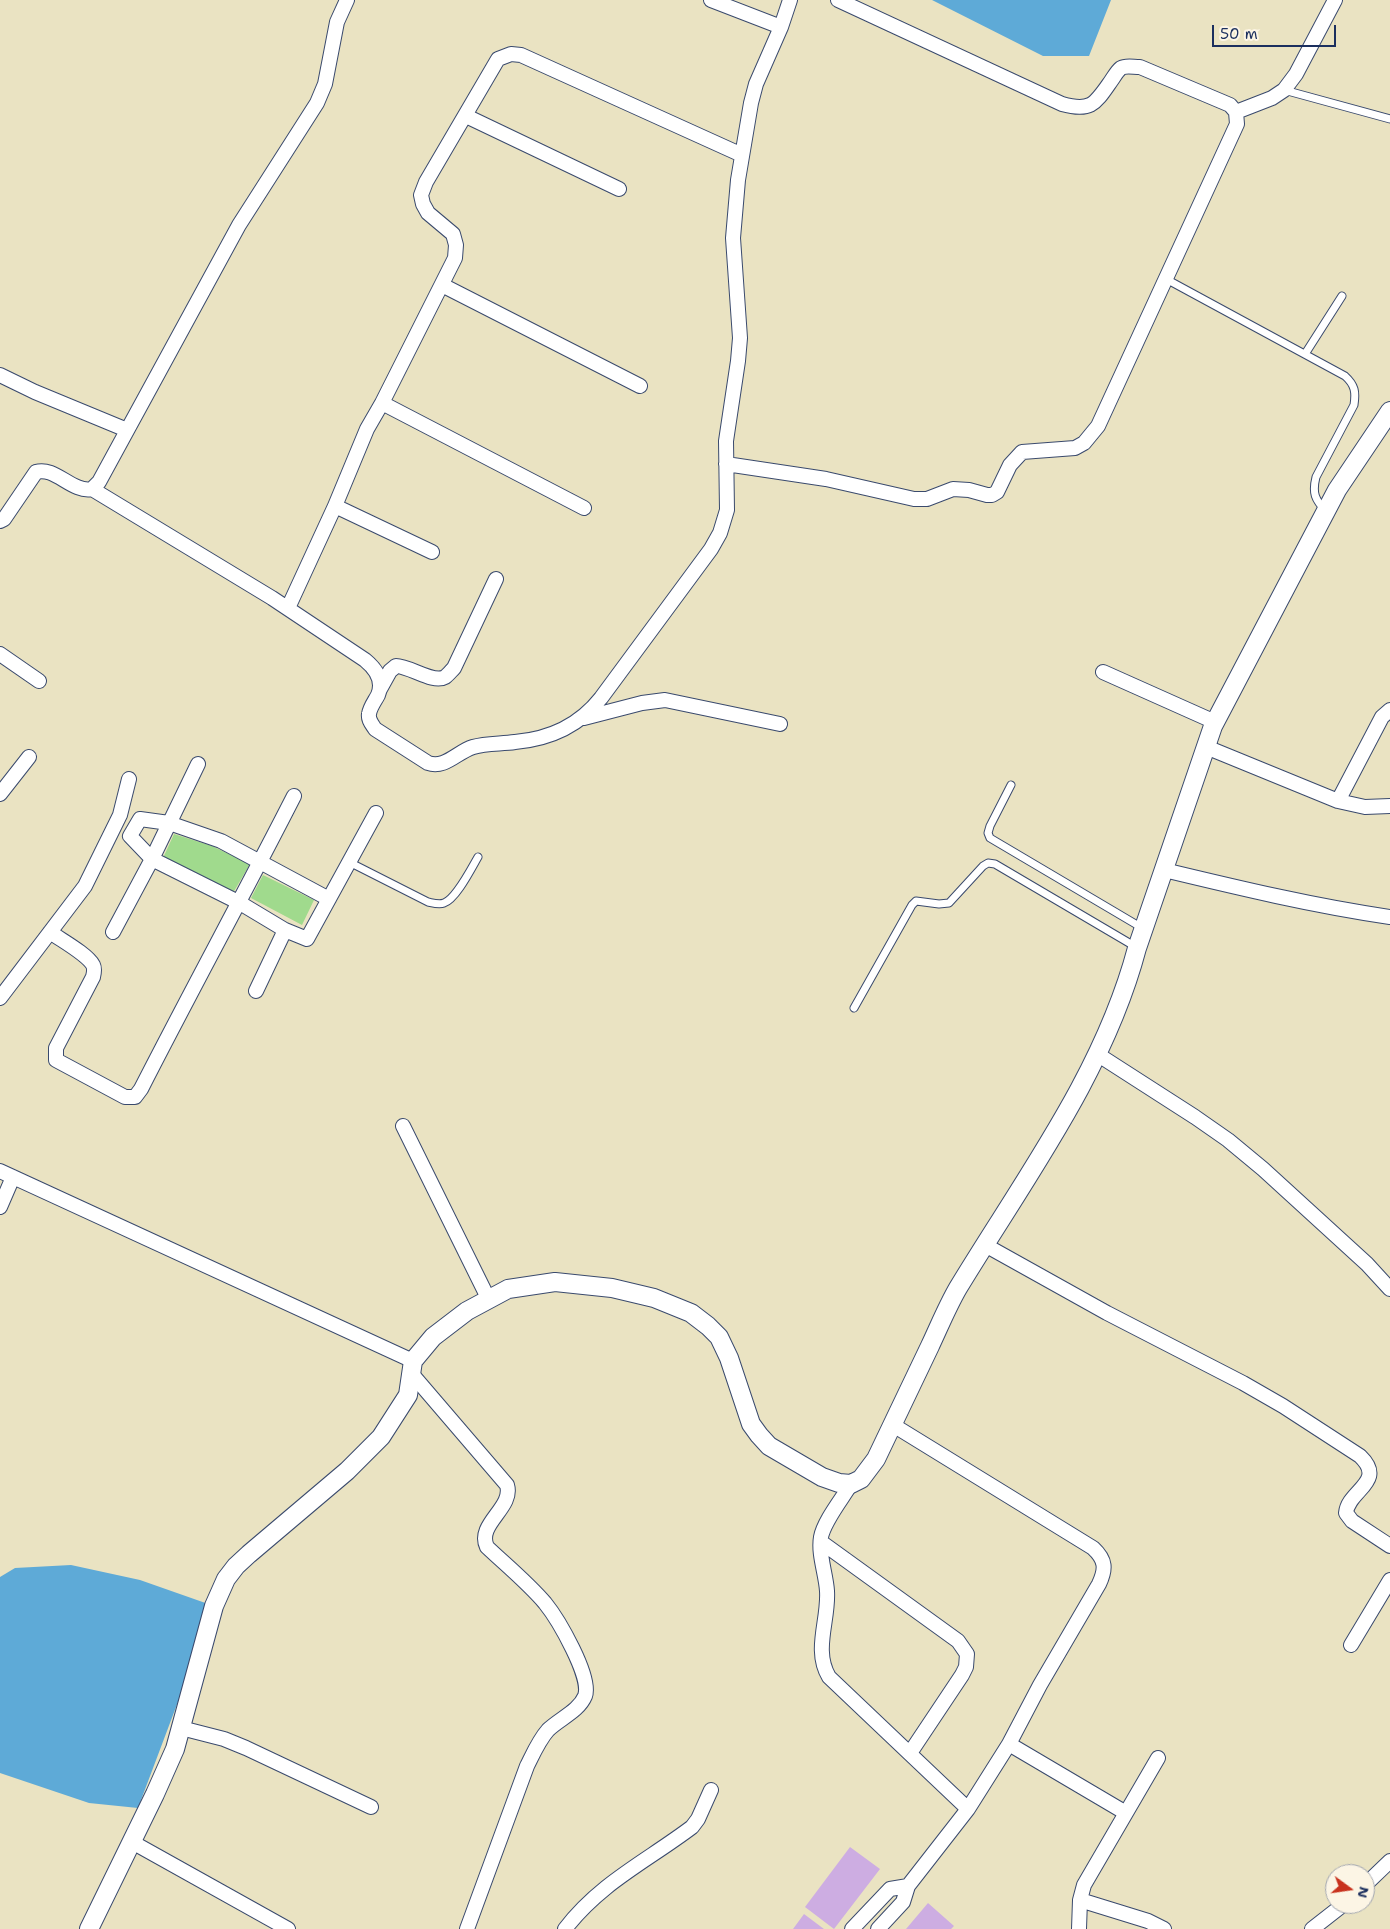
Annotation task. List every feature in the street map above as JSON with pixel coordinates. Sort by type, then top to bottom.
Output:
[{"type":"street","points":[[92,489],[98,482],[127,430],[239,225],[317,103],[325,84],[337,22],[347,0]]},
{"type":"street","points":[[711,0],[781,27]]},
{"type":"street","points":[[584,718],[711,549],[720,534],[727,510],[726,441],[740,338],[733,238],[742,155],[756,84],[781,27],[790,0]]},
{"type":"street","points":[[726,464],[826,479],[914,499],[927,499],[953,490],[992,495],[996,492],[1010,465],[1022,452],[1075,448],[1091,436],[1098,426],[1238,124],[1236,112],[1230,105],[1140,67],[1127,66],[1120,69],[1101,95],[1090,106],[1076,108],[1062,104],[838,0]]},
{"type":"street","points":[[1236,112],[1272,98],[1284,90],[1296,74],[1335,0]]},
{"type":"street","points":[[288,608],[367,429],[455,258],[456,245],[453,234],[428,212],[421,195],[426,182],[498,59],[511,54],[521,55],[742,155]]},
{"type":"street","points":[[466,116],[619,189]]},
{"type":"street","points":[[442,285],[640,386]]},
{"type":"street","points":[[0,375],[35,392],[127,430]]},
{"type":"street","points":[[382,402],[584,508]]},
{"type":"street","points":[[89,1929],[171,1758],[214,1606],[226,1579],[249,1554],[347,1471],[381,1437],[408,1395],[412,1367],[433,1337],[468,1312],[508,1290],[555,1282],[612,1288],[654,1298],[691,1313],[719,1337],[729,1358],[751,1424],[769,1446],[822,1477],[839,1483],[851,1484],[861,1479],[867,1473],[893,1425],[956,1291],[1040,1156],[1097,1054],[1128,983],[1136,948],[1215,722],[1337,490],[1390,411]]},
{"type":"street","points":[[0,520],[4,519],[32,475],[39,471],[47,472],[84,490],[92,489],[288,608],[373,667],[380,681],[380,689]]},
{"type":"street","points":[[334,506],[432,552]]},
{"type":"street","points":[[496,580],[454,668],[444,678],[434,679],[404,666],[396,666],[390,671],[369,712],[369,720],[375,729],[428,763],[434,766],[442,764],[464,750],[483,745],[535,739],[564,729],[584,718],[642,702],[665,700],[780,724]]},
{"type":"street","points":[[0,654],[39,681]]},
{"type":"street","points":[[1103,672],[1215,722]]},
{"type":"street","points":[[1338,801],[1382,717],[1390,710]]},
{"type":"street","points":[[1206,747],[1338,801],[1365,807],[1390,806]]},
{"type":"street","points":[[0,794],[5,779],[29,757]]},
{"type":"street","points":[[113,932],[152,859],[198,764]]},
{"type":"street","points":[[0,998],[84,886],[120,816],[129,779]]},
{"type":"street","points":[[50,932],[92,963],[94,970],[93,977],[56,1048],[56,1060],[116,1093],[131,1098],[138,1095],[202,970],[240,903],[294,796]]},
{"type":"street","points":[[329,899],[221,841],[170,823],[140,819],[130,836],[152,859],[240,903],[285,930],[308,939],[376,813]]},
{"type":"street","points":[[120,816],[136,825]]},
{"type":"street","points":[[1164,870],[1287,899],[1390,917]]},
{"type":"street","points":[[256,991],[285,930]]},
{"type":"street","points":[[1097,1054],[1195,1117],[1242,1152],[1367,1264],[1390,1289]]},
{"type":"street","points":[[403,1126],[489,1300]]},
{"type":"street","points":[[0,1171],[412,1367],[507,1485],[509,1490],[506,1499],[487,1529],[485,1542],[487,1547],[550,1610],[585,1674],[586,1686],[585,1696],[580,1704],[548,1730],[537,1745],[527,1766],[467,1929]]},
{"type":"street","points":[[0,1207],[13,1177]]},
{"type":"street","points":[[985,1245],[1107,1312],[1244,1383],[1360,1456],[1368,1465],[1370,1475],[1365,1485],[1350,1503],[1346,1513],[1352,1521],[1390,1546]]},
{"type":"street","points":[[878,1929],[903,1902],[908,1886],[968,1809],[1009,1744],[1104,1572],[1104,1563],[1101,1556],[1093,1548],[893,1425]]},
{"type":"street","points":[[851,1484],[824,1530],[821,1542],[827,1591],[826,1620],[821,1649],[823,1667],[829,1676],[968,1809]]},
{"type":"street","points":[[821,1542],[958,1641],[967,1654],[966,1667],[962,1675],[910,1753]]},
{"type":"street","points":[[1351,1645],[1390,1580]]},
{"type":"street","points":[[181,1728],[224,1739],[246,1748],[371,1807]]},
{"type":"street","points":[[1009,1744],[1126,1813]]},
{"type":"street","points":[[1079,1929],[1080,1900],[1084,1885],[1158,1758]]},
{"type":"street","points":[[565,1929],[578,1911],[597,1893],[692,1827],[702,1812],[711,1790]]},
{"type":"street","points":[[132,1842],[288,1929]]},
{"type":"street","points":[[1375,1875],[1390,1861]]},
{"type":"street","points":[[852,1929],[890,1890],[908,1886]]},
{"type":"street","points":[[1080,1900],[1148,1921],[1164,1929]]},
{"type":"street","points":[[1317,1927],[1332,1914]]},
{"type":"lane","points":[[1284,90],[1390,119]]},
{"type":"lane","points":[[1166,280],[1346,376],[1352,382],[1356,393],[1354,405],[1316,477],[1314,495],[1317,502],[1326,511]]},
{"type":"lane","points":[[1305,354],[1342,296]]},
{"type":"lane","points":[[1011,785],[990,826],[988,833],[990,838],[1144,928]]},
{"type":"lane","points":[[349,862],[428,902],[444,904],[455,894],[478,857]]},
{"type":"lane","points":[[854,1008],[912,905],[916,901],[940,904],[949,903],[988,863],[995,864],[1136,948]]},
{"type":"green space","points":[[174,834],[212,846],[250,864],[233,893],[163,858]]},
{"type":"green space","points":[[263,875],[314,900],[302,925],[251,898]]},
{"type":"water","points":[[932,0],[1111,0],[1089,56],[1043,56]]},
{"type":"water","points":[[71,1565],[140,1580],[214,1606],[138,1808],[89,1803],[0,1773],[0,1577],[15,1568]]},
{"type":"building","points":[[850,1847],[880,1869],[834,1929],[805,1907]]},
{"type":"building","points":[[928,1903],[954,1926],[951,1929],[906,1929]]},
{"type":"building","points":[[804,1914],[824,1929],[793,1929]]}]
